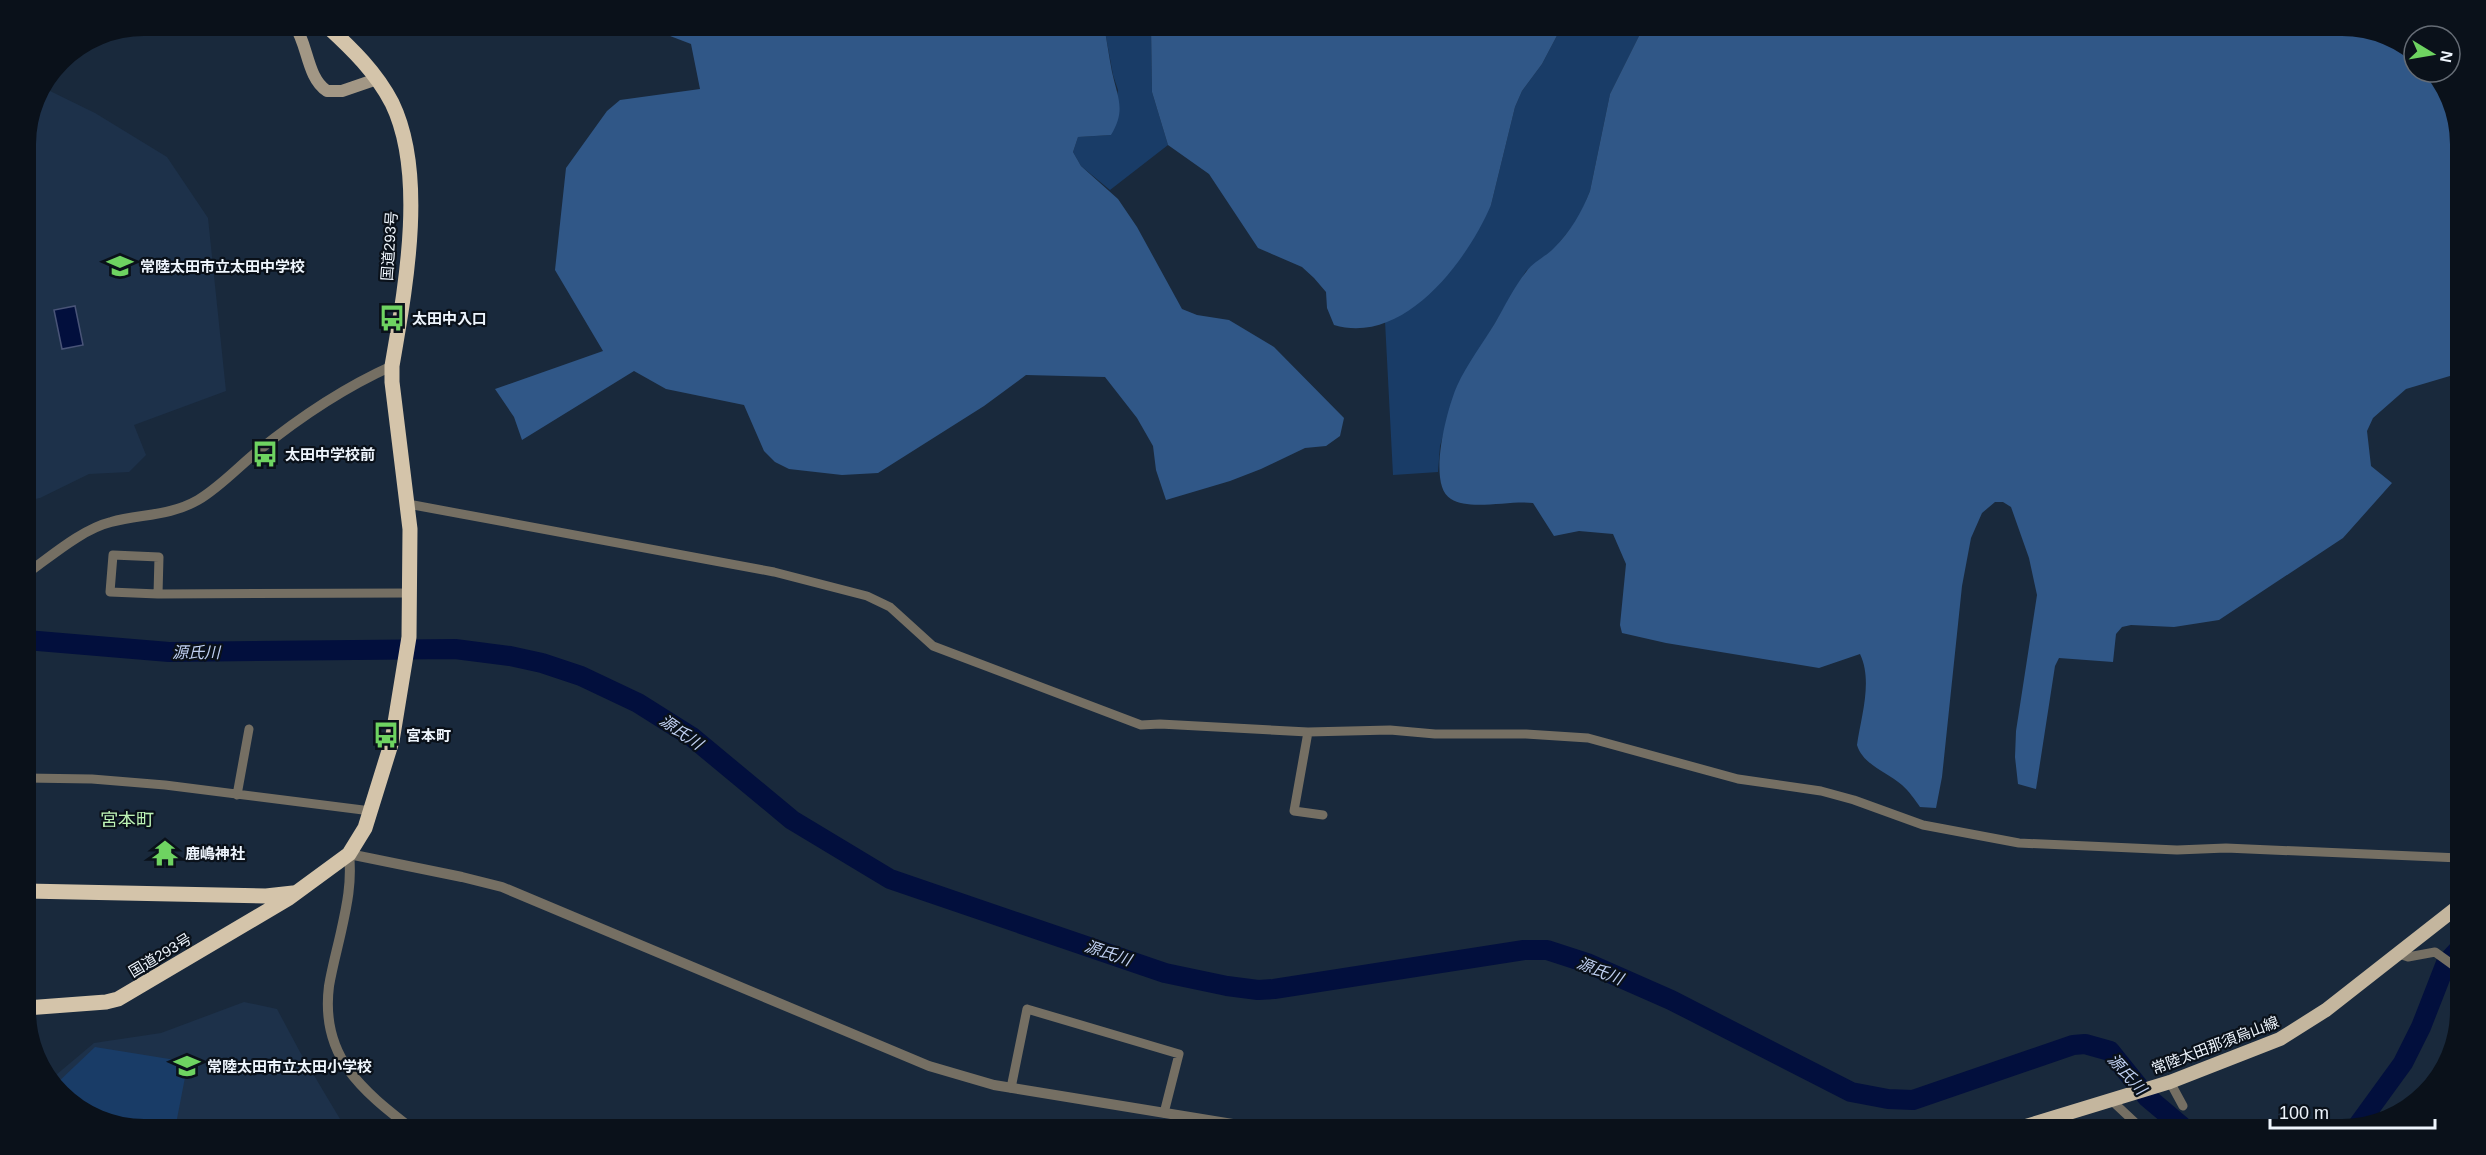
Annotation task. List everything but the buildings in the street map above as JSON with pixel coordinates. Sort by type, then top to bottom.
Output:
[{"type":"highway","name":"国道293号","points":[[36,1007],[118,999],[268,903],[299,891],[349,855],[365,828],[371,811],[392,741],[409,637],[411,556],[408,504],[394,408],[392,366],[408,272],[410,207],[405,140],[391,101],[362,59],[338,36]]},
{"type":"highway","points":[[36,891],[268,903]]},
{"type":"main road","points":[[301,36],[316,80],[327,91],[342,91],[377,79]]},
{"type":"main road","name":"常陸太田那須烏山線","points":[[2051,1119],[2164,1084],[2247,1053],[2303,1026],[2450,914]]},
{"type":"street","points":[[36,567],[93,529],[110,522],[167,513],[197,501],[216,488],[279,434],[320,405],[392,366]]},
{"type":"street","points":[[408,504],[774,572],[867,596],[890,607],[933,646],[1141,725],[1308,732],[1390,730],[1435,734],[1514,733],[1588,738],[1738,779],[1821,791],[1923,825],[2019,843],[2177,850],[2226,848],[2450,858]]},
{"type":"street","points":[[158,594],[159,557],[112,555],[110,592],[158,594],[411,593]]},
{"type":"street","points":[[237,795],[249,729]]},
{"type":"street","points":[[1308,732],[1294,811],[1323,815]]},
{"type":"street","points":[[36,778],[92,779],[165,785],[371,811]]},
{"type":"street","points":[[399,1119],[357,1083],[339,1057],[330,1028],[329,986],[351,887],[349,855],[502,887],[929,1065],[994,1086],[1199,1119]]},
{"type":"street","points":[[2399,954],[2408,957],[2435,952],[2450,963]]},
{"type":"street","points":[[1011,1088],[1027,1009],[1179,1054],[1164,1113]]},
{"type":"street","points":[[2164,1084],[2183,1106]]},
{"type":"street","points":[[2115,1099],[2132,1119]]},
{"type":"shaded area","points":[[670,36],[1106,36],[1118,97],[1118,118],[1111,135],[1078,137],[1073,152],[1081,166],[1118,199],[1137,227],[1182,309],[1197,315],[1229,320],[1274,347],[1344,418],[1340,436],[1326,446],[1305,448],[1230,481],[1166,500],[1156,470],[1153,446],[1137,418],[1105,377],[1026,375],[984,406],[878,473],[842,475],[789,469],[775,462],[764,451],[744,405],[666,389],[634,371],[522,440],[514,417],[495,389],[603,351],[555,270],[566,168],[607,111],[620,100],[700,89],[691,44]]},
{"type":"shaded area","points":[[1106,36],[1151,36],[1152,92],[1168,145],[1110,190],[1081,166],[1073,152],[1078,137],[1111,135],[1118,90]]},
{"type":"shaded area","points":[[1151,36],[1557,36],[1542,64],[1522,91],[1515,107],[1491,205],[1466,250],[1430,294],[1408,311],[1385,323],[1360,328],[1334,325],[1327,308],[1326,292],[1314,278],[1302,267],[1258,248],[1209,174],[1168,145],[1152,92]]},
{"type":"shaded area","points":[[1557,36],[1639,36],[1610,94],[1590,191],[1584,206],[1576,222],[1554,249],[1526,271],[1457,387],[1440,446],[1438,472],[1393,475],[1385,321],[1397,317],[1491,205],[1515,107],[1522,91],[1542,64]]},
{"type":"shaded area","points":[[1639,36],[2342,36],[2363,38],[2383,44],[2402,54],[2402,84],[2432,84],[2439,96],[2448,123],[2450,137],[2450,376],[2406,389],[2373,418],[2367,431],[2371,466],[2392,483],[2343,538],[2219,620],[2174,627],[2131,625],[2122,627],[2116,634],[2113,662],[2059,658],[2055,666],[2036,789],[2018,784],[2015,757],[2016,731],[2037,595],[2029,558],[2011,507],[2003,502],[1995,502],[1982,513],[1971,538],[1962,586],[1942,777],[1936,808],[1920,807],[1902,785],[1864,758],[1857,745],[1866,687],[1864,665],[1860,654],[1819,668],[1666,643],[1622,633],[1620,625],[1626,564],[1613,534],[1579,531],[1554,536],[1533,503],[1468,504],[1451,499],[1444,491],[1440,478],[1441,445],[1457,386],[1522,278],[1532,265],[1560,242],[1583,207],[1590,191],[1610,94]]},
{"type":"shaded area","name":"常陸太田市立太田中学校","points":[[50,91],[95,113],[167,157],[208,218],[226,391],[134,425],[146,455],[129,472],[89,474],[36,499],[36,137],[42,109]]},
{"type":"shaded area","points":[[75,306],[83,345],[62,349],[54,310]]},
{"type":"shaded area","name":"常陸太田市立太田小学校","points":[[244,1002],[277,1009],[340,1119],[144,1119],[123,1117],[103,1111],[84,1101],[57,1074],[94,1043],[161,1033]]},
{"type":"shaded area","points":[[95,1047],[188,1062],[177,1119],[130,1118],[103,1111],[84,1101],[61,1079]]},
{"type":"waterway","name":"源氏川","points":[[36,641],[169,652],[455,649],[510,656],[542,663],[581,676],[638,703],[692,737],[792,820],[890,879],[1165,973],[1258,990],[1524,950],[1547,950],[1587,963],[1671,1000],[1851,1092],[1888,1099],[1913,1100],[2073,1045],[2085,1044],[2110,1051],[2147,1097],[2173,1119]]},
{"type":"waterway","name":"源氏川","points":[[2364,1116],[2403,1063],[2421,1027],[2446,963],[2450,959]]},
{"type":"place","name":"常陸太田市立太田中学校","points":[[120,266]]},
{"type":"place","name":"太田中入口","points":[[392,318]]},
{"type":"place","name":"太田中学校前","points":[[265,454]]},
{"type":"place","name":"宮本町","points":[[386,735]]},
{"type":"place","name":"鹿嶋神社","points":[[165,853]]},
{"type":"place","name":"常陸太田市立太田小学校","points":[[187,1066]]},
{"type":"district","name":"宮本町","points":[[127,820]]}]
